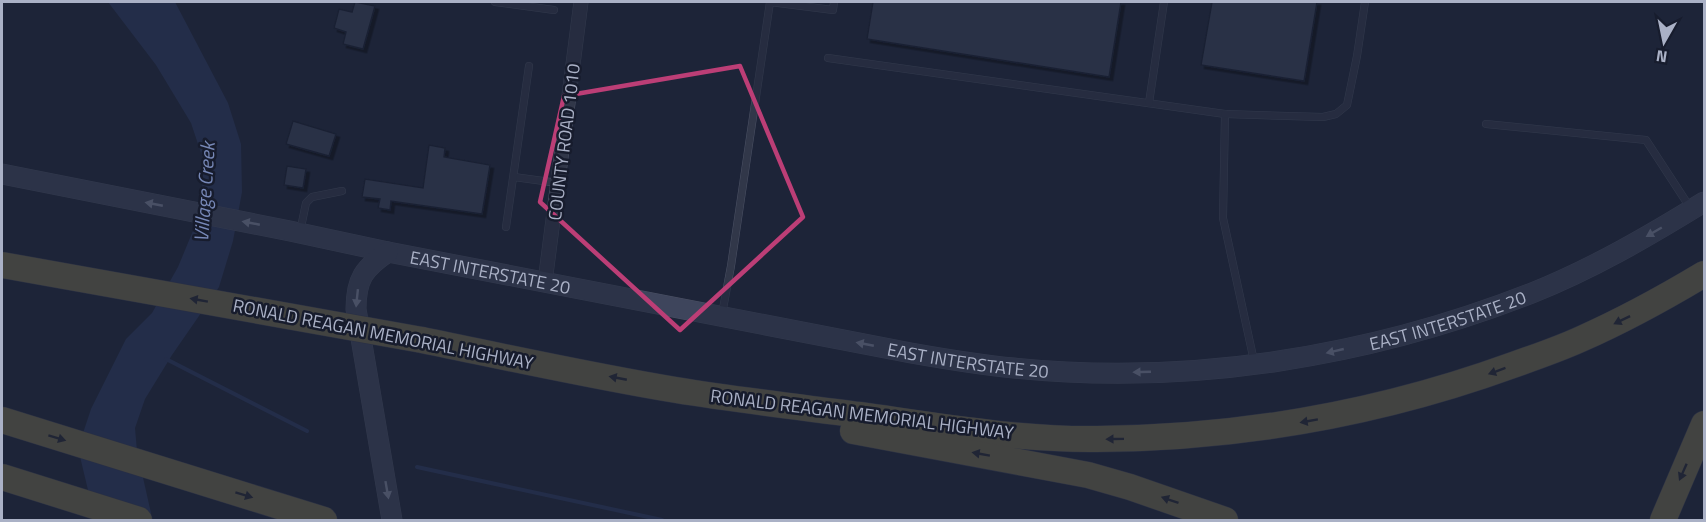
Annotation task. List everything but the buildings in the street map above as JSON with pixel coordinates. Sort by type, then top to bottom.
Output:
[{"type":"highway","name":"RONALD REAGAN MEMORIAL HIGHWAY","points":[[2,265],[422,340],[676,390],[998,433],[1085,439],[1224,433],[1364,410],[1482,376],[1552,351],[1625,318],[1704,274]]},
{"type":"highway","points":[[676,390],[846,429],[1088,475],[1141,490],[1225,520]]},
{"type":"highway","points":[[2,420],[324,520]]},
{"type":"highway","points":[[1663,520],[1704,424]]},
{"type":"highway","points":[[2,477],[139,520]]},
{"type":"main road","name":"EAST INTERSTATE 20","points":[[2,174],[388,252],[911,353],[1015,368],[1070,372],[1129,373],[1198,370],[1324,354],[1381,341],[1489,309],[1580,272],[1698,206]]},
{"type":"main road","points":[[388,252],[372,263],[359,281],[356,309],[392,520]]},
{"type":"street","name":"COUNTY ROAD 1010","points":[[545,282],[581,2]]},
{"type":"lane","points":[[495,2],[555,10]]},
{"type":"lane","points":[[722,317],[770,2],[795,3],[833,10],[834,2]]},
{"type":"lane","points":[[1149,104],[1164,2]]},
{"type":"lane","points":[[828,58],[1225,114],[1323,117],[1336,114],[1347,105],[1365,2]]},
{"type":"lane","points":[[506,228],[529,66]]},
{"type":"lane","points":[[1225,114],[1223,218],[1255,363]]},
{"type":"lane","points":[[1486,124],[1646,140],[1698,206]]},
{"type":"lane","points":[[514,177],[558,183]]},
{"type":"lane","points":[[295,232],[306,203],[312,197],[342,191]]},
{"type":"highlighted area","points":[[740,66],[803,217],[680,330],[540,202],[564,96]]},
{"type":"water","name":"Village Creek","points":[[108,2],[175,2],[228,103],[241,144],[242,192],[233,241],[219,287],[145,399],[135,428],[137,451],[151,513],[92,507],[78,448],[91,409],[126,339],[152,313],[178,267],[195,226],[204,162],[191,123],[156,65]]},
{"type":"waterway","points":[[166,359],[307,431]]},
{"type":"waterway","points":[[417,467],[662,520]]}]
